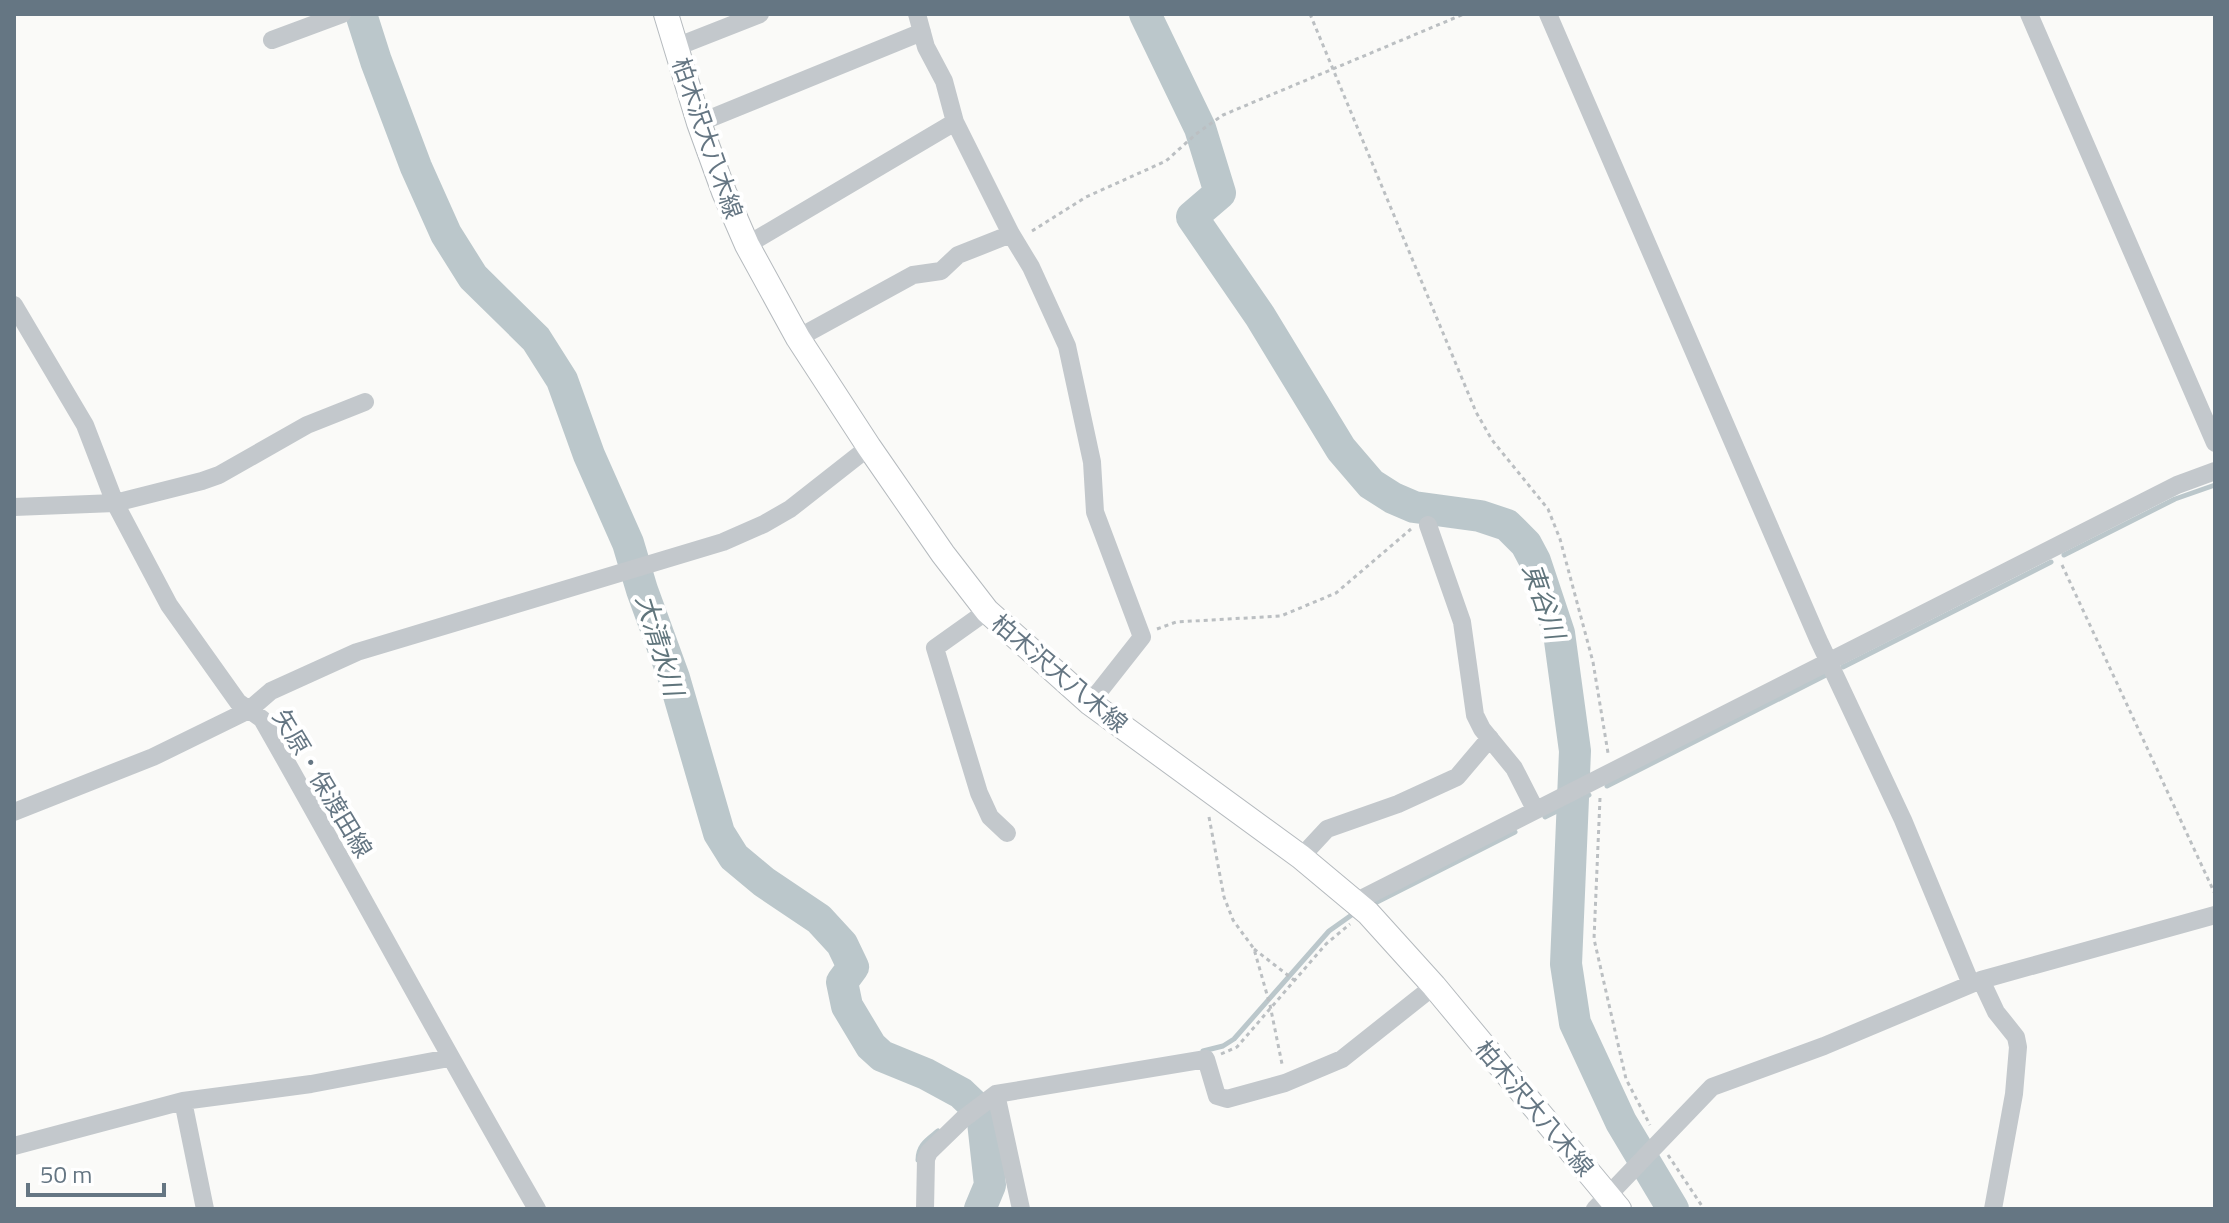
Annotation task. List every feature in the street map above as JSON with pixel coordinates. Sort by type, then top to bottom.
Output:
[{"type":"main road","name":"柏木沢大八木線","points":[[666,14],[699,123],[747,245],[798,338],[869,447],[943,554],[987,611],[1090,703],[1301,857],[1434,986],[1607,1205]]},
{"type":"street","points":[[272,40],[342,14]]},
{"type":"street","points":[[676,47],[760,14]]},
{"type":"street","points":[[1548,14],[1830,661],[1976,982],[2016,1037],[2014,1094],[1993,1209]]},
{"type":"street","points":[[2029,14],[2215,443]]},
{"type":"street","points":[[699,123],[919,23],[926,47],[944,81],[955,122],[1013,238],[1031,267],[1067,346],[1092,462],[1095,512],[1142,637],[1090,703]]},
{"type":"street","points":[[747,245],[955,122]]},
{"type":"street","points":[[798,338],[913,275],[941,271],[958,255],[1013,238]]},
{"type":"street","name":"矢原・保渡田線","points":[[14,305],[85,425],[115,503],[169,605],[238,702],[262,719],[368,905],[449,1058],[537,1209]]},
{"type":"street","points":[[14,507],[115,503],[219,475],[307,425],[365,402]]},
{"type":"street","points":[[14,812],[153,757],[249,710],[271,691],[357,652],[723,542],[790,509],[869,447]]},
{"type":"street","points":[[1356,911],[1540,807],[2177,485],[2215,471]]},
{"type":"street","points":[[1428,525],[1462,622],[1475,715],[1540,807]]},
{"type":"street","points":[[987,611],[935,648],[979,793],[990,817],[1007,833]]},
{"type":"street","points":[[1301,857],[1327,829],[1398,804],[1457,777],[1490,738]]},
{"type":"street","points":[[1607,1205],[1634,1170],[1712,1087],[1824,1046],[1976,982],[2215,915]]},
{"type":"street","points":[[925,1209],[926,1159],[929,1152],[992,1096],[1206,1059],[1214,1091],[1222,1099],[1285,1083],[1342,1059],[1434,986]]},
{"type":"street","points":[[14,1146],[183,1101],[311,1084],[449,1058]]},
{"type":"street","points":[[992,1096],[1017,1180],[1021,1209]]},
{"type":"street","points":[[183,1101],[205,1209]]},
{"type":"path","points":[[1310,14],[1476,412],[1492,440],[1548,509],[1560,539],[1593,662],[1600,798],[1594,939],[1626,1079],[1658,1145],[1704,1209]]},
{"type":"path","points":[[1013,238],[1086,197],[1166,161],[1223,115],[1464,14]]},
{"type":"path","points":[[1142,637],[1176,622],[1281,616],[1336,593],[1419,523],[1428,525]]},
{"type":"path","points":[[2054,547],[2215,894]]},
{"type":"path","points":[[1206,789],[1212,840],[1224,897],[1233,920],[1254,949],[1293,980]]},
{"type":"path","points":[[1206,1059],[1237,1047],[1270,1005],[1356,911]]},
{"type":"path","points":[[1254,949],[1270,1005],[1285,1083]]},
{"type":"waterway","name":"大清水川","points":[[361,14],[416,167],[446,234],[473,277],[536,339],[562,380],[589,455],[628,543],[674,678],[719,833],[734,857],[764,882],[819,919],[842,944],[853,967],[842,982],[847,1006],[871,1046],[882,1056],[961,1093],[982,1113],[990,1185],[980,1209]]},
{"type":"waterway","name":"東谷川","points":[[1145,14],[1200,128],[1220,193],[1192,217],[1260,316],[1341,449],[1371,484],[1393,498],[1414,507],[1480,516],[1507,525],[1526,544],[1535,561],[1559,633],[1575,751],[1566,964],[1575,1023],[1621,1122],[1673,1209]]},
{"type":"waterway","points":[[2064,555],[2175,499],[2215,485]]},
{"type":"waterway","points":[[1843,667],[2051,562]]},
{"type":"waterway","points":[[1607,786],[1826,675]]},
{"type":"waterway","points":[[1545,817],[1589,795]]},
{"type":"waterway","points":[[1377,902],[1515,832]]},
{"type":"waterway","points":[[1203,1051],[1223,1046],[1234,1039],[1329,931],[1353,914]]},
{"type":"waterway","points":[[918,1160],[921,1147],[938,1131]]}]
